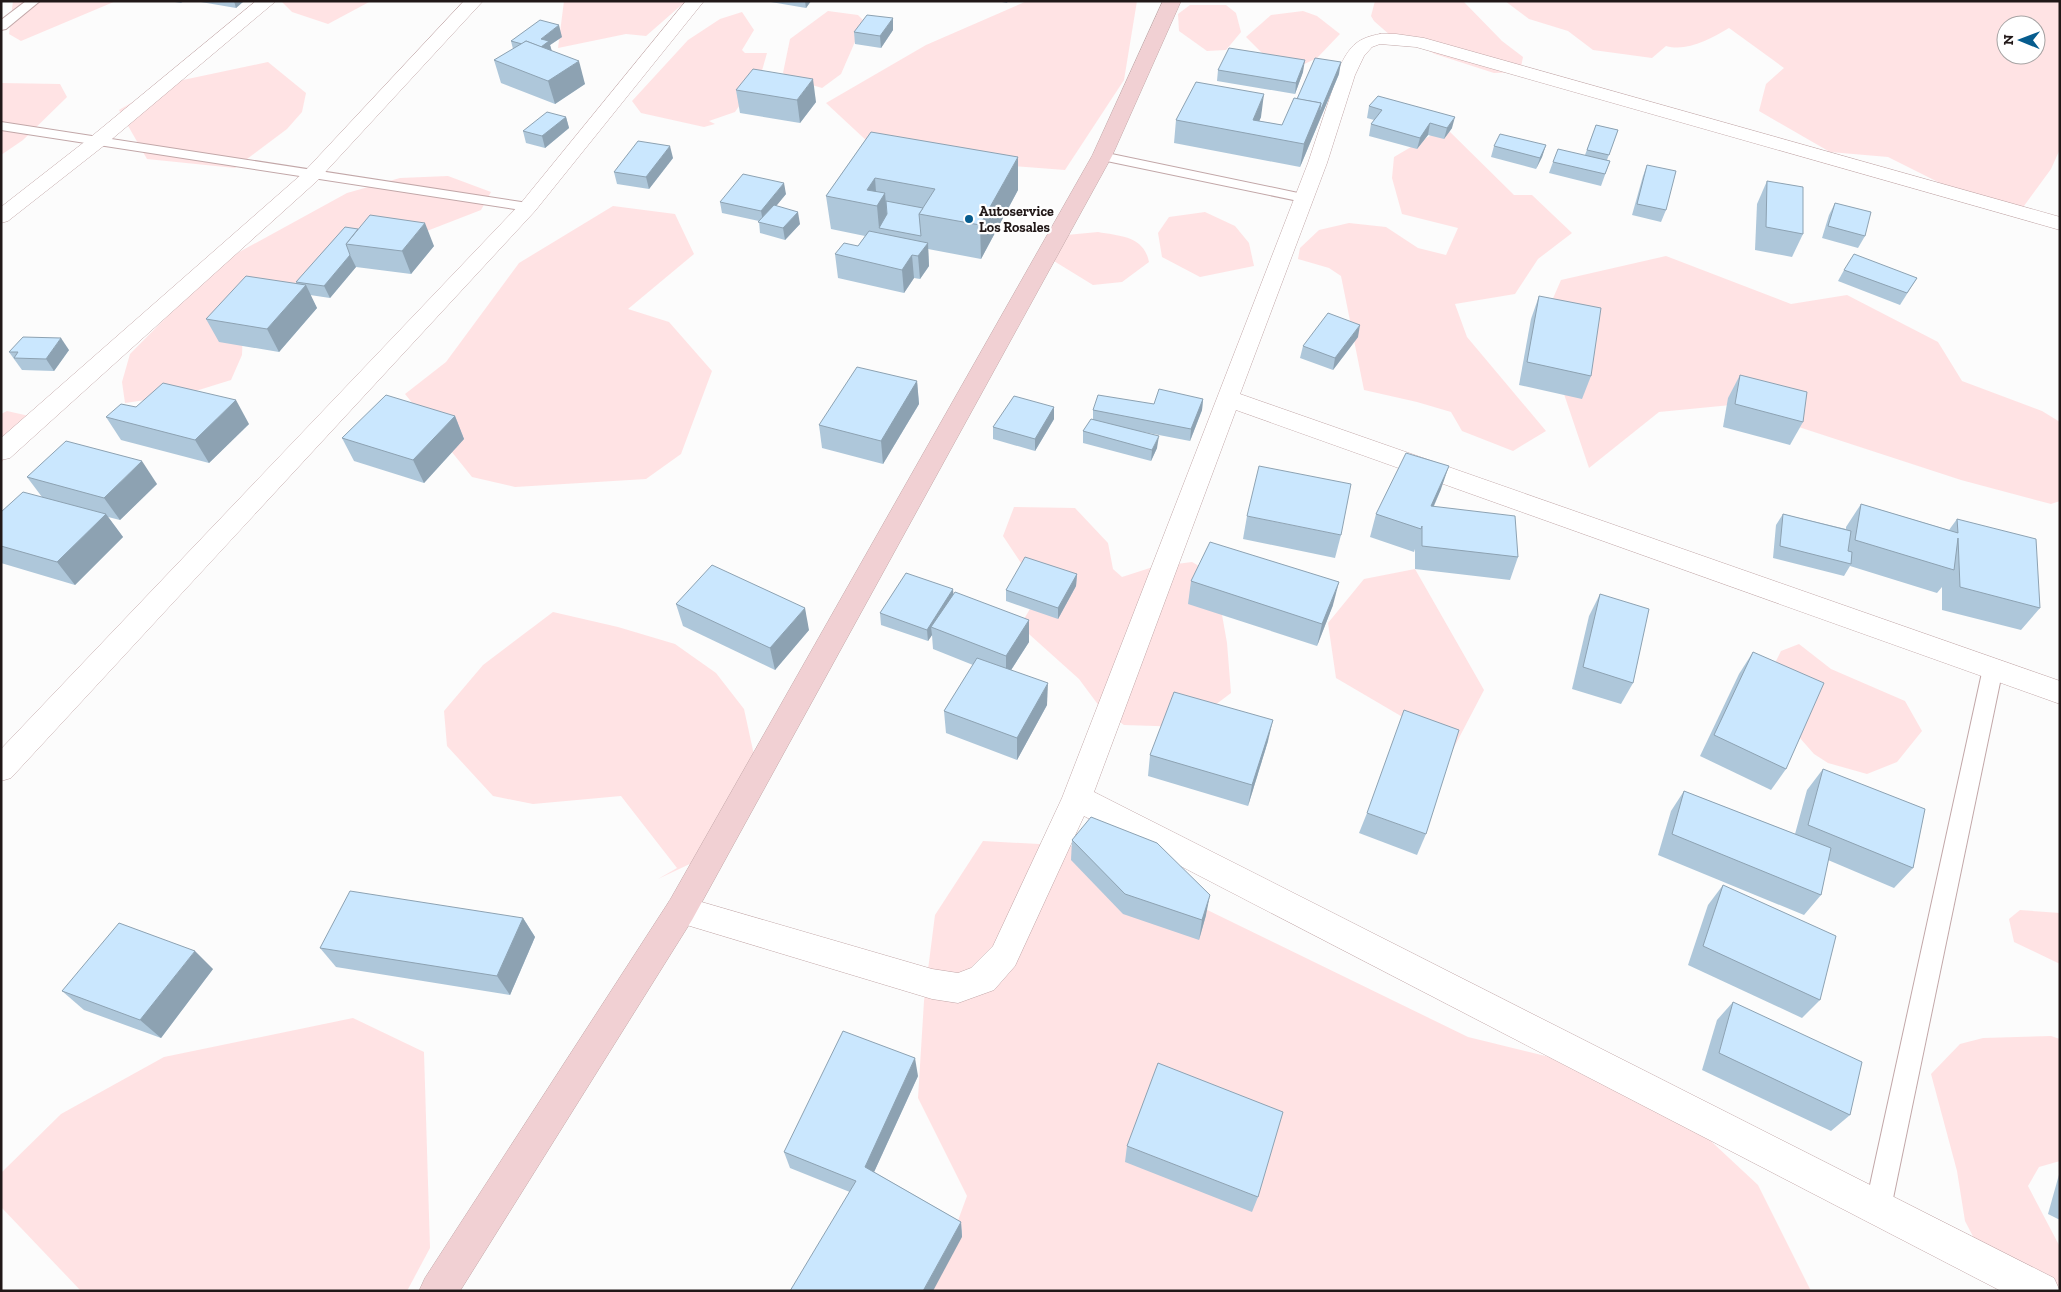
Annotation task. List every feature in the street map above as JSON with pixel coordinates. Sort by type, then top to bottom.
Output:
[{"type":"main road","points":[[438,1291],[681,910],[1102,156],[1172,1]]},
{"type":"street","points":[[1,217],[268,1]]},
{"type":"street","points":[[1,452],[314,174],[474,1]]},
{"type":"street","points":[[1,769],[528,207],[696,1]]},
{"type":"street","points":[[681,910],[932,984],[958,988],[982,980],[1004,956],[1077,798],[1223,414],[1226,398],[1337,111],[1352,60],[1361,46],[1376,40],[1394,38],[1439,48],[2060,224]]},
{"type":"street","points":[[1226,398],[2060,693]]},
{"type":"street","points":[[1077,798],[2041,1291]]},
{"type":"lane","points":[[1,26],[34,1]]},
{"type":"lane","points":[[1,126],[528,207]]},
{"type":"lane","points":[[1102,156],[1303,198]]},
{"type":"lane","points":[[1878,1208],[1993,668]]},
{"type":"shaded area","points":[[13,1],[116,1],[21,41],[9,34]]},
{"type":"shaded area","points":[[281,1],[371,1],[328,24],[292,12]]},
{"type":"shaded area","points":[[564,1],[686,1],[646,36],[626,34],[558,48]]},
{"type":"shaded area","points":[[1027,1],[1137,1],[1124,80],[1065,170],[883,156],[826,103],[926,45]]},
{"type":"shaded area","points":[[1375,1],[1463,1],[1502,41],[1523,57],[1520,72],[1494,73],[1435,54],[1415,44],[1399,43],[1374,21],[1371,16]]},
{"type":"shaded area","points":[[1505,1],[2060,1],[2060,149],[2051,169],[2021,210],[1960,193],[1888,157],[1830,152],[1759,111],[1766,84],[1784,68],[1729,28],[1690,46],[1666,46],[1652,58],[1593,50],[1568,31],[1529,19]]},
{"type":"shaded area","points":[[1190,5],[1226,5],[1236,13],[1241,32],[1226,50],[1207,51],[1179,31],[1178,14]]},
{"type":"shaded area","points":[[828,11],[858,15],[864,21],[841,74],[822,88],[792,79],[783,73],[790,39]]},
{"type":"shaded area","points":[[1303,11],[1317,16],[1340,34],[1317,58],[1296,68],[1267,58],[1246,37],[1271,15]]},
{"type":"shaded area","points":[[742,12],[754,30],[742,50],[745,53],[767,53],[761,74],[735,112],[709,121],[715,124],[704,127],[641,113],[632,101],[688,40],[720,19]]},
{"type":"shaded area","points":[[268,62],[306,93],[302,112],[287,129],[235,168],[147,159],[119,110],[164,84]]},
{"type":"shaded area","points":[[1,83],[60,84],[67,97],[23,140],[1,155]]},
{"type":"shaded area","points":[[1445,127],[1514,195],[1532,195],[1572,233],[1538,259],[1515,294],[1455,304],[1467,337],[1546,431],[1513,451],[1462,431],[1451,412],[1364,390],[1341,276],[1329,268],[1298,259],[1300,248],[1319,230],[1349,223],[1386,227],[1418,248],[1446,255],[1458,228],[1402,214],[1392,178],[1394,157]]},
{"type":"shaded area","points":[[448,176],[491,192],[481,210],[298,281],[274,297],[243,330],[242,355],[231,380],[186,394],[125,403],[122,382],[130,354],[221,262],[347,193],[400,178]]},
{"type":"shaded area","points":[[613,206],[675,214],[694,254],[628,309],[669,322],[712,371],[681,454],[646,479],[515,487],[472,477],[405,394],[446,362],[519,263]]},
{"type":"shaded area","points":[[1205,212],[1235,226],[1249,243],[1254,266],[1200,277],[1162,257],[1158,233],[1169,217]]},
{"type":"shaded area","points":[[1098,232],[1122,236],[1136,242],[1146,253],[1149,262],[1122,282],[1093,285],[1049,258],[1056,236]]},
{"type":"shaded area","points":[[1666,256],[1791,304],[1847,295],[1938,342],[1962,381],[2042,411],[2060,422],[2060,501],[2051,504],[1961,480],[1731,405],[1659,412],[1589,468],[1541,326],[1561,280]]},
{"type":"shaded area","points":[[7,411],[38,418],[1,463],[1,414]]},
{"type":"shaded area","points":[[1014,507],[1075,508],[1108,543],[1113,569],[1122,577],[1153,567],[1192,562],[1215,575],[1227,643],[1231,693],[1186,727],[1124,725],[1102,710],[1079,679],[1020,626],[1038,595],[1025,569],[1003,536]]},
{"type":"shaded area","points":[[1415,569],[1484,690],[1449,757],[1423,729],[1336,678],[1328,623],[1364,579]]},
{"type":"shaded area","points":[[553,612],[618,627],[675,644],[716,673],[744,709],[754,755],[694,862],[658,879],[677,868],[621,796],[533,804],[493,796],[447,746],[444,711],[483,665]]},
{"type":"shaded area","points":[[1799,644],[1831,669],[1905,701],[1922,731],[1897,762],[1867,774],[1828,763],[1814,754],[1799,737],[1774,665],[1781,651]]},
{"type":"shaded area","points":[[983,841],[1076,846],[1468,1037],[1570,1062],[1669,1102],[1758,1185],[1811,1291],[932,1291],[967,1196],[918,1098],[924,1001],[935,915]]},
{"type":"shaded area","points":[[2020,910],[2060,913],[2060,964],[2014,942],[2009,919]]},
{"type":"shaded area","points":[[353,1018],[424,1052],[430,1248],[407,1291],[81,1291],[1,1207],[1,1173],[61,1114],[164,1057]]},
{"type":"shaded area","points":[[2051,1036],[2060,1039],[2060,1161],[2039,1167],[2028,1186],[2060,1247],[2060,1291],[1980,1250],[1965,1221],[1957,1171],[1931,1074],[1960,1044],[1983,1038]]},
{"type":"building","points":[[867,15],[893,18],[880,36],[854,32]]},
{"type":"building","points":[[540,20],[559,25],[541,39],[549,41],[541,47],[526,41],[522,44],[511,41]]},
{"type":"building","points":[[526,41],[579,61],[548,81],[494,60]]},
{"type":"building","points":[[1229,48],[1305,60],[1296,83],[1218,70]]},
{"type":"building","points":[[1315,58],[1341,62],[1319,114],[1321,103],[1297,99]]},
{"type":"building","points":[[753,69],[813,79],[797,100],[736,90]]},
{"type":"building","points":[[1196,82],[1264,94],[1253,120],[1282,125],[1294,98],[1321,103],[1304,144],[1176,120]]},
{"type":"building","points":[[1378,96],[1455,117],[1447,128],[1430,123],[1420,138],[1371,124],[1382,110],[1369,106]]},
{"type":"building","points":[[547,112],[566,117],[542,136],[523,131]]},
{"type":"building","points":[[1596,125],[1618,130],[1609,155],[1587,150]]},
{"type":"building","points":[[871,132],[1018,157],[980,225],[919,214],[935,189],[875,178],[867,190],[885,193],[877,206],[826,196]]},
{"type":"building","points":[[1500,134],[1546,145],[1540,158],[1494,146]]},
{"type":"building","points":[[638,141],[670,146],[646,177],[614,172]]},
{"type":"building","points":[[1558,149],[1610,161],[1605,174],[1553,162]]},
{"type":"building","points":[[1647,165],[1676,171],[1666,210],[1637,204]]},
{"type":"building","points":[[743,174],[784,183],[761,211],[720,202]]},
{"type":"building","points":[[1767,181],[1803,187],[1803,234],[1766,227]]},
{"type":"building","points":[[886,201],[923,208],[919,214],[921,236],[879,228],[887,214]]},
{"type":"building","points":[[1835,203],[1871,212],[1865,236],[1828,226]]},
{"type":"building","points":[[774,205],[798,212],[783,228],[758,222]]},
{"type":"building","points":[[370,215],[425,223],[402,251],[346,244]]},
{"type":"building","points":[[345,227],[358,229],[346,244],[350,255],[324,286],[296,282]]},
{"type":"building","points":[[869,231],[928,243],[918,256],[912,255],[902,270],[835,254],[844,243],[858,246]]},
{"type":"building","points":[[1854,254],[1917,278],[1907,293],[1844,270]]},
{"type":"building","points":[[246,276],[306,285],[267,329],[206,319]]},
{"type":"building","points":[[1539,296],[1601,308],[1591,376],[1527,362]]},
{"type":"building","points":[[1328,313],[1360,325],[1335,358],[1303,346]]},
{"type":"building","points":[[23,337],[61,338],[46,359],[14,358],[18,352],[9,352]]},
{"type":"building","points":[[857,367],[917,381],[881,441],[819,425]]},
{"type":"building","points":[[1740,375],[1807,392],[1803,422],[1735,404]]},
{"type":"building","points":[[163,383],[236,400],[195,440],[106,417],[121,404],[136,407]]},
{"type":"building","points":[[1159,389],[1203,399],[1191,429],[1093,410],[1098,395],[1154,404]]},
{"type":"building","points":[[386,395],[455,416],[413,460],[342,438]]},
{"type":"building","points":[[1014,396],[1054,407],[1035,439],[993,427]]},
{"type":"building","points":[[1091,419],[1159,436],[1152,450],[1083,431]]},
{"type":"building","points":[[66,441],[142,461],[104,498],[27,477]]},
{"type":"building","points":[[1406,453],[1449,466],[1431,506],[1515,516],[1518,557],[1422,546],[1422,526],[1421,529],[1376,514]]},
{"type":"building","points":[[1259,466],[1351,484],[1341,535],[1247,516]]},
{"type":"building","points":[[23,492],[106,514],[57,562],[1,546],[1,512]]},
{"type":"building","points":[[1861,504],[1958,533],[1957,519],[2036,539],[2040,608],[1960,587],[1958,538],[1954,570],[1855,540]]},
{"type":"building","points":[[1783,514],[1851,531],[1848,551],[1852,552],[1851,564],[1780,546]]},
{"type":"building","points":[[1210,542],[1339,582],[1322,624],[1191,581]]},
{"type":"building","points":[[1025,557],[1077,574],[1058,608],[1006,590]]},
{"type":"building","points":[[712,565],[805,608],[770,648],[676,604]]},
{"type":"building","points":[[906,573],[953,589],[927,630],[880,613]]},
{"type":"building","points":[[955,592],[1029,620],[1006,656],[931,627]]},
{"type":"building","points":[[1600,594],[1649,609],[1633,683],[1583,667]]},
{"type":"building","points":[[1753,652],[1824,683],[1786,769],[1714,735]]},
{"type":"building","points":[[977,658],[1048,683],[1017,738],[944,711]]},
{"type":"building","points":[[1174,692],[1273,720],[1252,785],[1150,755]]},
{"type":"building","points":[[1404,710],[1459,730],[1426,834],[1367,813]]},
{"type":"building","points":[[1823,769],[1925,809],[1913,868],[1808,825]]},
{"type":"building","points":[[1684,791],[1831,848],[1821,895],[1672,834]]},
{"type":"building","points":[[1091,817],[1157,843],[1210,895],[1202,920],[1125,894],[1072,840]]},
{"type":"building","points":[[1723,885],[1836,936],[1820,1000],[1703,946]]},
{"type":"building","points":[[350,891],[523,918],[497,976],[320,948]]},
{"type":"building","points":[[119,923],[195,951],[140,1020],[62,991]]},
{"type":"building","points":[[1733,1002],[1862,1062],[1850,1115],[1719,1053]]},
{"type":"building","points":[[843,1031],[915,1058],[865,1167],[961,1222],[923,1291],[790,1291],[856,1181],[784,1152]]},
{"type":"building","points":[[1158,1063],[1283,1112],[1258,1197],[1127,1146]]},
{"type":"place","name":"Autoservice Los Rosales","points":[[969,219]]}]
